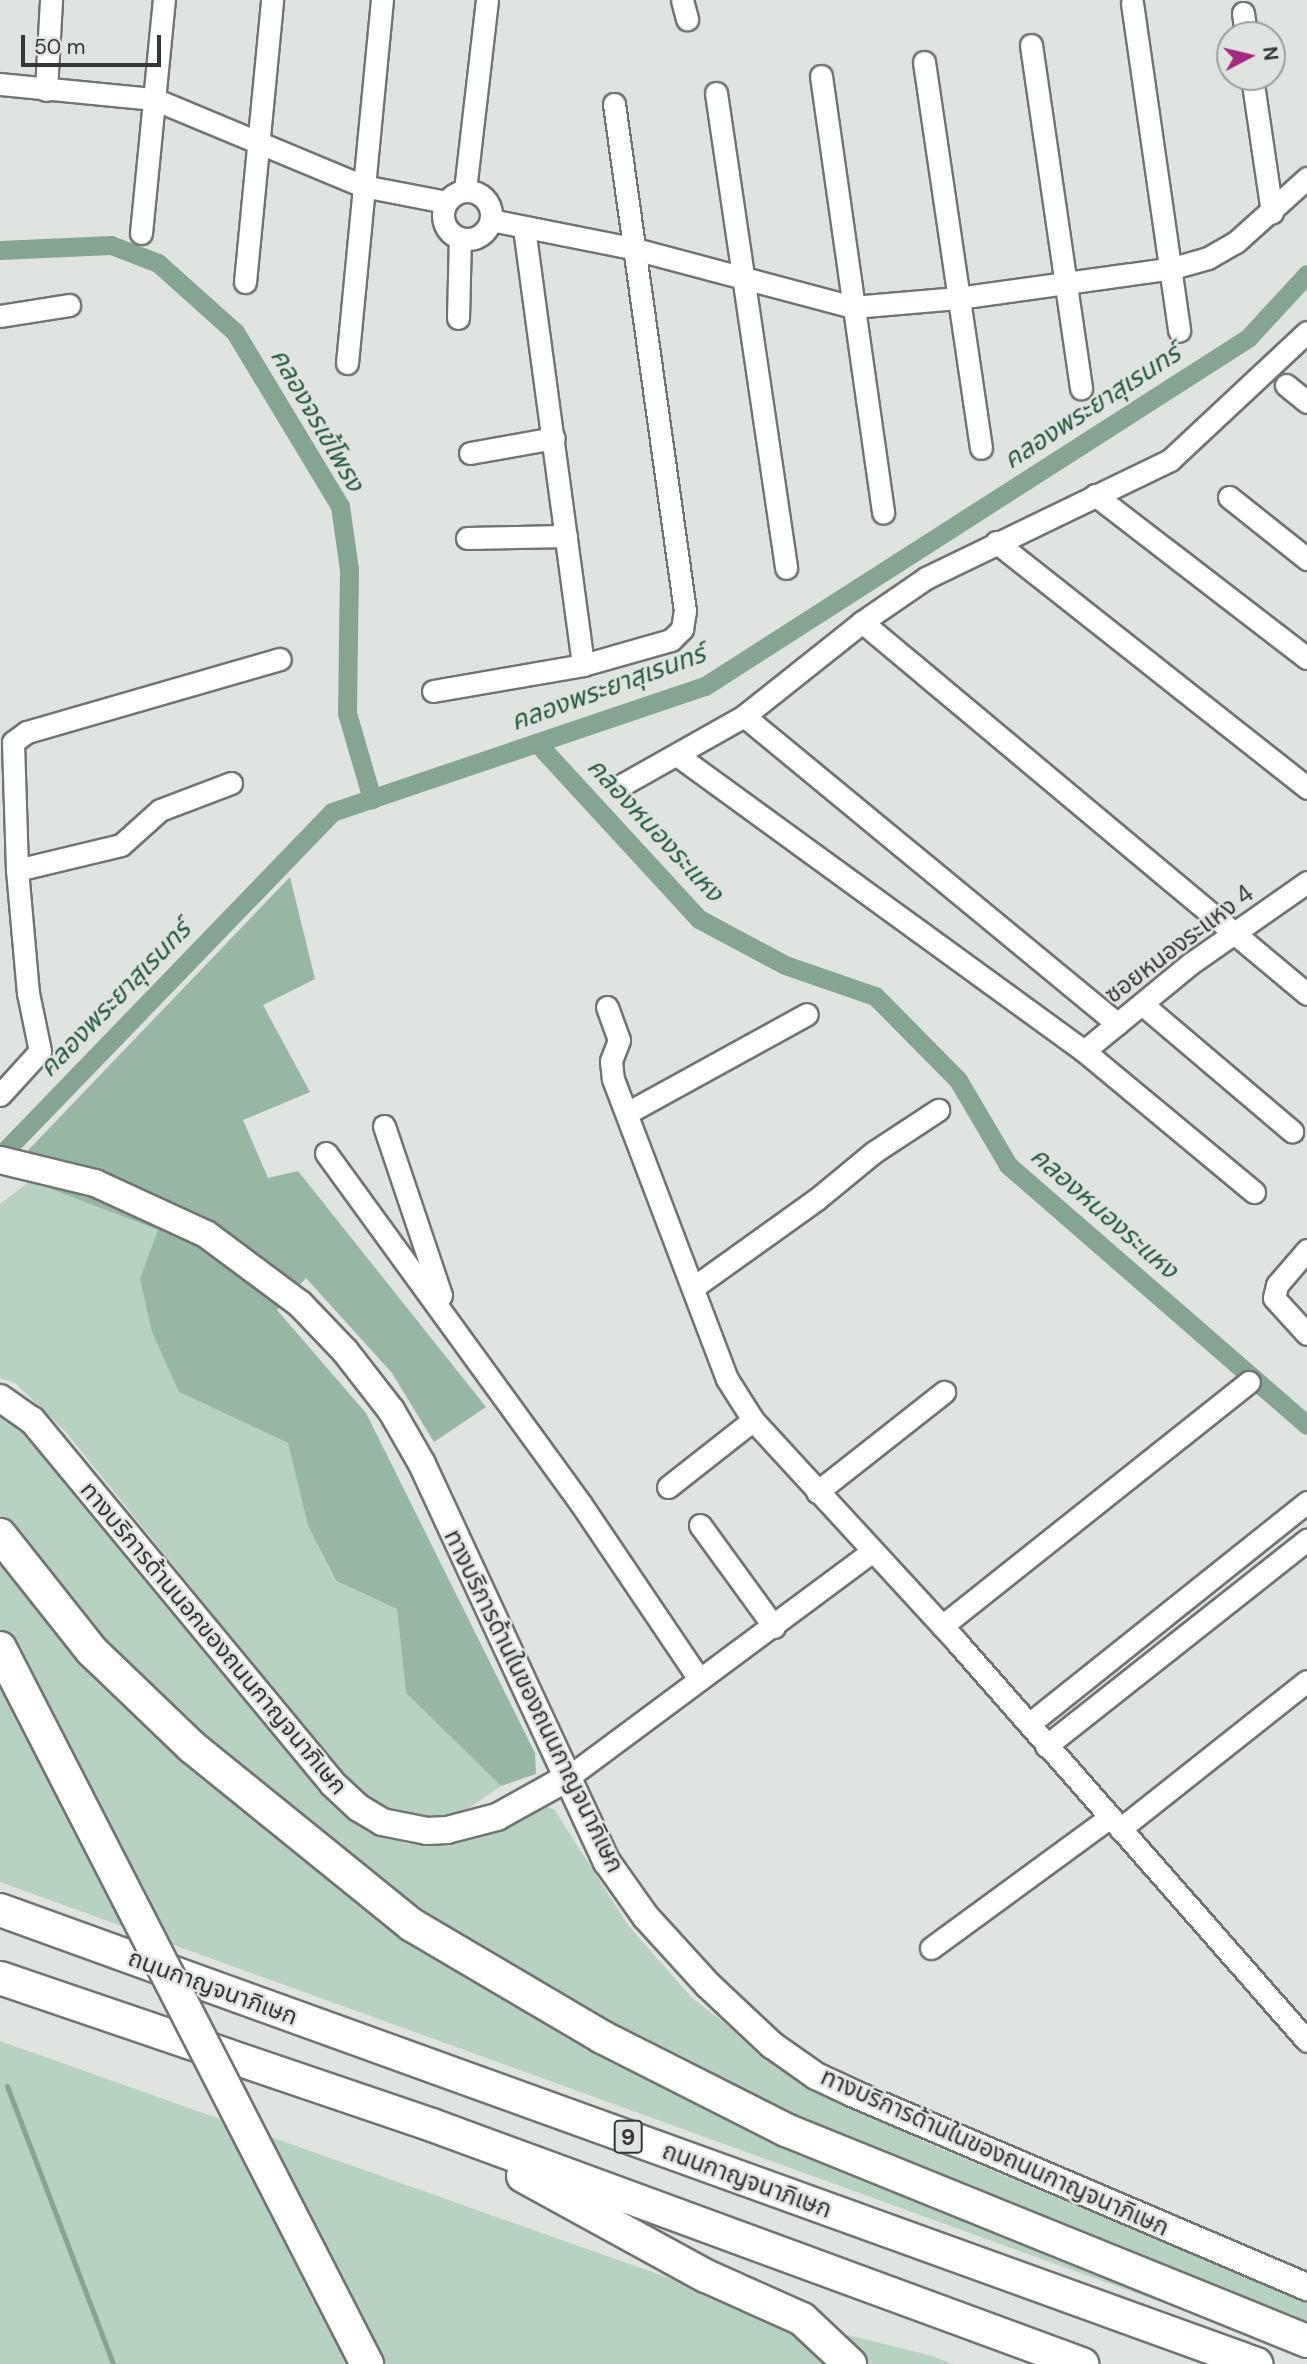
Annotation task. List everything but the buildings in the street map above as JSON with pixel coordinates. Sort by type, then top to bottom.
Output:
[{"type":"highway","points":[[0,1535],[92,1651],[192,1747],[324,1858],[423,1932],[521,1992],[679,2078],[786,2130],[1307,2341]]},
{"type":"highway","points":[[0,1648],[367,2364]]},
{"type":"highway","name":"ถนนกาญจนาภิเษก","points":[[0,1910],[1256,2364]]},
{"type":"highway","name":"9","points":[[0,1978],[432,2126],[1082,2364]]},
{"type":"highway","points":[[432,2126],[706,2276],[802,2319],[831,2342],[850,2364]]},
{"type":"main road","name":"ทางบริการด้านในของถนนกาญจนาภิเษก","points":[[0,1160],[95,1183],[206,1234],[320,1323],[391,1410],[422,1464],[607,1862],[646,1917],[726,2003],[772,2045],[816,2076],[1307,2287]]},
{"type":"main road","name":"ทางบริการด้านนอกของถนนกาญจนาภิเษก","points":[[0,1398],[32,1420],[333,1784],[359,1808],[382,1822],[427,1831],[447,1830],[498,1817],[567,1778]]},
{"type":"street","points":[[46,90],[51,0]]},
{"type":"street","points":[[141,233],[164,0]]},
{"type":"street","points":[[245,282],[272,0]]},
{"type":"street","points":[[347,363],[382,0]]},
{"type":"street","points":[[465,190],[487,0]]},
{"type":"street","points":[[1132,3],[1179,331]]},
{"type":"street","points":[[1243,13],[1244,21]]},
{"type":"street","points":[[1031,45],[1081,388]]},
{"type":"street","points":[[924,61],[981,448]]},
{"type":"street","points":[[821,76],[883,513]]},
{"type":"street","points":[[0,84],[154,99],[257,145],[363,186],[446,202],[465,190],[482,195],[492,211],[491,220],[480,236],[460,238],[446,226],[446,202]]},
{"type":"street","points":[[1254,91],[1272,213]]},
{"type":"street","points":[[716,93],[786,568]]},
{"type":"street","points":[[433,691],[583,665],[671,640],[682,629],[685,611],[631,248],[614,104]]},
{"type":"street","points":[[491,220],[631,248],[853,307],[958,298],[1172,268],[1208,258],[1272,213],[1307,178]]},
{"type":"street","points":[[524,228],[583,665]]},
{"type":"street","points":[[458,318],[460,238]]},
{"type":"street","points":[[0,316],[69,305]]},
{"type":"street","points":[[620,786],[744,716],[862,622],[926,578],[1170,460],[1307,332]]},
{"type":"street","points":[[1286,385],[1307,402]]},
{"type":"street","points":[[470,453],[554,438]]},
{"type":"street","points":[[1095,495],[1307,659]]},
{"type":"street","points":[[1229,497],[1307,559]]},
{"type":"street","points":[[467,538],[566,536]]},
{"type":"street","points":[[996,542],[1307,788]]},
{"type":"street","points":[[862,622],[1307,994]]},
{"type":"street","points":[[0,1095],[40,1051],[28,993],[17,870],[13,742],[27,732],[280,659]]},
{"type":"street","points":[[744,716],[1117,1024]]},
{"type":"street","points":[[677,755],[1084,1051],[1255,1192]]},
{"type":"street","points":[[17,870],[121,845],[160,810],[231,783]]},
{"type":"street","name":"ซอยหนองระแหง 4","points":[[1084,1051],[1142,1003],[1307,882]]},
{"type":"street","points":[[1142,1003],[1292,1130]]},
{"type":"street","points":[[607,1007],[619,1040],[611,1061],[613,1079],[727,1379],[753,1420],[942,1626],[1307,2041]]},
{"type":"street","points":[[627,1113],[807,1014]]},
{"type":"street","points":[[694,1287],[817,1199],[874,1152],[939,1110]]},
{"type":"street","points":[[384,1126],[436,1297]]},
{"type":"street","points":[[326,1153],[589,1498],[703,1676]]},
{"type":"street","points":[[1307,1250],[1277,1285],[1274,1298],[1307,1334]]},
{"type":"street","points":[[942,1626],[1249,1382]]},
{"type":"street","points":[[817,1492],[944,1392]]},
{"type":"street","points":[[668,1487],[753,1420]]},
{"type":"street","points":[[1028,1724],[1284,1523],[1307,1502]]},
{"type":"street","points":[[1046,1746],[1306,1541],[1284,1523]]},
{"type":"street","points":[[700,1525],[774,1627]]},
{"type":"street","points":[[567,1778],[873,1551]]},
{"type":"street","points":[[931,1948],[1115,1823],[1307,1681]]},
{"type":"green space","points":[[290,877],[315,979],[263,1005],[310,1092],[243,1120],[268,1178],[298,1171],[486,1407],[434,1442],[392,1373],[306,1278],[277,1310],[366,1413],[535,1753],[536,1774],[501,1786],[406,1693],[397,1609],[336,1581],[308,1526],[288,1443],[179,1392],[152,1332],[140,1279],[158,1230],[30,1181],[13,1166]]},
{"type":"green space","points":[[30,1181],[158,1230],[179,1392],[288,1443],[308,1526],[335,1581],[397,1609],[406,1693],[501,1786],[466,1810],[435,1817],[398,1817],[359,1795],[64,1430],[15,1383],[0,1378],[0,1204]]},
{"type":"green space","points":[[0,1412],[38,1443],[375,1832],[407,1844],[430,1844],[541,1805],[554,1809],[628,1925],[691,1997],[807,2087],[932,2145],[1307,2303],[1307,2326],[965,2193],[685,2067],[674,2089],[706,2109],[1177,2308],[0,1882]]},
{"type":"green space","points":[[0,2041],[751,2307],[809,2339],[831,2364],[0,2364]]},
{"type":"green space","points":[[827,2330],[929,2355],[953,2364],[865,2364]]},
{"type":"waterway","name":"คลองจรเข้โพรง","points":[[0,250],[111,245],[158,263],[235,332],[340,506],[349,569],[347,713],[372,799]]},
{"type":"waterway","name":"คลองพระยาสุเรนทร์","points":[[0,1156],[332,812],[705,686],[1248,338],[1307,274]]},
{"type":"waterway","name":"คลองหนองระแหง","points":[[537,743],[699,919],[785,965],[875,996],[958,1080],[1008,1165],[1307,1425]]},
{"type":"waterway","points":[[7,2086],[113,2364]]}]
